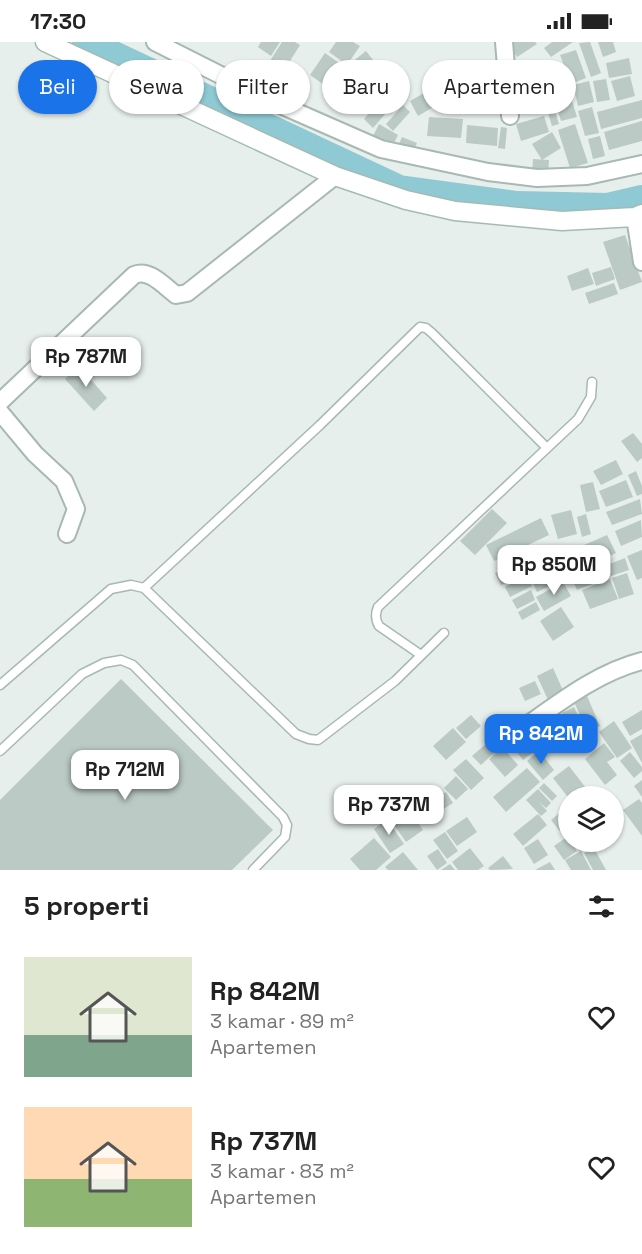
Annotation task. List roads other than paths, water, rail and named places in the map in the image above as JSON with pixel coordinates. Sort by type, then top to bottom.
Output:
[{"type":"street","points":[[45,42],[335,176],[406,200],[455,211],[562,221],[638,215],[642,262]]},
{"type":"street","points":[[155,42],[276,103],[381,149],[488,172],[537,178],[587,176],[642,164]]},
{"type":"street","points":[[504,42],[510,116]]},
{"type":"street","points":[[0,402],[134,275],[144,273],[151,276],[176,295],[187,293],[335,176]]},
{"type":"street","points":[[0,412],[35,454],[64,481],[76,509],[67,534]]},
{"type":"street","points":[[516,733],[616,669],[642,661]]},
{"type":"lane","points":[[144,588],[320,425],[420,327],[432,333],[547,448]]},
{"type":"lane","points":[[421,656],[379,626],[375,613],[378,607],[578,419],[591,396],[592,382]]},
{"type":"lane","points":[[0,685],[111,589],[131,585],[144,588],[296,734],[318,740],[395,681],[444,633]]},
{"type":"lane","points":[[0,751],[82,674],[104,663],[121,660],[133,665],[283,817],[287,825],[285,837],[253,870]]},
{"type":"waterway","points":[[86,42],[399,189],[517,205],[608,207],[642,199]]}]
